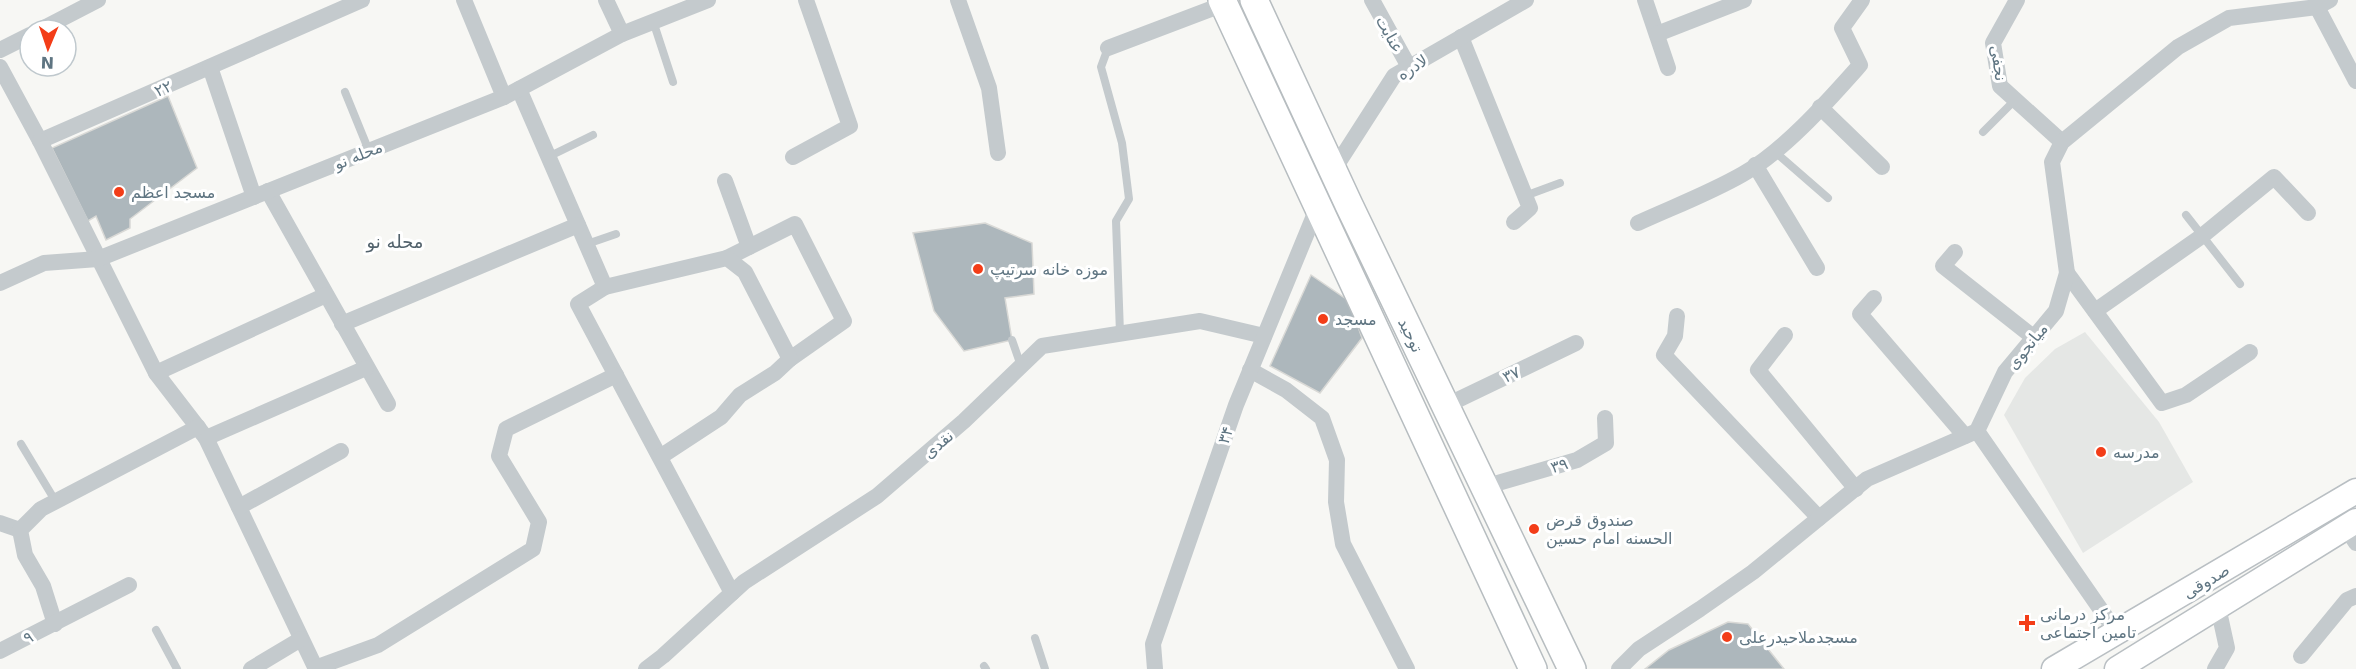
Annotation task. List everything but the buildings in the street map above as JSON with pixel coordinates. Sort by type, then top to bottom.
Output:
[{"type":"main road","name":"توحید","points":[[1254,0],[1333,171],[1572,669]]},
{"type":"main road","name":"توحید","points":[[1223,2],[1533,669]]},
{"type":"main road","points":[[1252,65],[1279,53]]},
{"type":"main road","name":"صدوقی","points":[[2055,669],[2356,491]]},
{"type":"main road","name":"صدوقی","points":[[2117,669],[2352,530]]},
{"type":"street","points":[[63,18],[98,0]]},
{"type":"street","name":"۲۲","points":[[40,141],[362,0]]},
{"type":"street","points":[[464,0],[511,93],[548,157],[605,287]]},
{"type":"street","points":[[606,0],[622,34]]},
{"type":"street","name":"محله نو","points":[[0,283],[44,263],[98,259],[369,151],[511,93],[622,34],[708,0]]},
{"type":"street","points":[[793,157],[850,126],[806,0]]},
{"type":"street","points":[[958,0],[989,88],[998,153]]},
{"type":"street","name":"عنایت","points":[[1372,0],[1409,67]]},
{"type":"street","name":"لادره","points":[[1333,171],[1394,76],[1526,0]]},
{"type":"street","points":[[1645,0],[1668,68]]},
{"type":"street","points":[[1657,34],[1744,0]]},
{"type":"street","points":[[1638,223],[1743,174],[1774,151],[1820,107],[1860,65],[1842,28],[1862,0]]},
{"type":"street","name":"نجفی","points":[[2017,0],[1993,43],[2000,86],[2062,142]]},
{"type":"street","points":[[1108,48],[1223,2]]},
{"type":"street","points":[[2062,142],[2178,47],[2229,18],[2267,7],[2323,4],[2356,81]]},
{"type":"street","points":[[1461,37],[1530,207],[1514,222]]},
{"type":"street","points":[[0,50],[18,41]]},
{"type":"street","points":[[0,67],[40,141],[156,373],[202,432],[316,668],[378,645],[533,549],[539,522],[499,456],[506,429],[616,375]]},
{"type":"street","points":[[210,67],[261,194],[326,295],[388,404]]},
{"type":"street","points":[[1820,107],[1882,167]]},
{"type":"street","name":"میانجوی","points":[[1971,434],[2005,372],[2056,311],[2067,273],[2052,162],[2062,142]]},
{"type":"street","points":[[1755,165],[1817,268]]},
{"type":"street","points":[[2095,311],[2202,236],[2274,177],[2308,213]]},
{"type":"street","points":[[725,181],[749,247]]},
{"type":"street","name":"۳۴","points":[[1155,669],[1154,644],[1236,405],[1318,206]]},
{"type":"street","points":[[660,457],[721,417],[740,395],[775,373],[790,358],[844,321],[795,224],[727,258],[605,287],[578,304],[732,593]]},
{"type":"street","points":[[342,324],[578,225]]},
{"type":"street","points":[[1955,252],[1943,266],[2033,337]]},
{"type":"street","points":[[727,258],[745,272],[790,358]]},
{"type":"street","points":[[2067,273],[2162,403],[2186,395],[2250,352]]},
{"type":"street","points":[[156,373],[326,295]]},
{"type":"street","points":[[1874,298],[1860,314],[1971,434],[2117,633]]},
{"type":"street","points":[[1677,316],[1674,336],[1664,355],[1819,518]]},
{"type":"street","name":"نقدی","points":[[646,669],[744,582],[877,496],[964,422],[1042,346],[1200,321],[1264,336]]},
{"type":"street","points":[[1785,336],[1758,370],[1856,489]]},
{"type":"street","name":"۳۷","points":[[1445,406],[1576,343]]},
{"type":"street","points":[[20,530],[41,509],[202,432],[366,368]]},
{"type":"street","points":[[1250,370],[1286,390],[1322,418],[1337,460],[1336,502],[1343,544],[1407,669]]},
{"type":"street","name":"۳۹","points":[[1484,486],[1577,460],[1606,443],[1605,418]]},
{"type":"street","points":[[1619,669],[1639,649],[1753,572],[1868,479],[1971,434]]},
{"type":"street","points":[[239,507],[341,451]]},
{"type":"street","points":[[0,523],[20,530]]},
{"type":"street","points":[[20,530],[25,555],[43,586],[55,624]]},
{"type":"street","name":"۹","points":[[0,651],[129,585]]},
{"type":"street","points":[[2301,656],[2347,600],[2356,596]]},
{"type":"street","points":[[2215,669],[2227,648],[2218,608]]},
{"type":"street","points":[[251,669],[301,639]]},
{"type":"lane","points":[[653,21],[673,82]]},
{"type":"lane","points":[[1108,48],[1101,67],[1122,143],[1129,198],[1116,221],[1120,333]]},
{"type":"lane","points":[[345,92],[369,151]]},
{"type":"lane","points":[[1983,132],[2015,100]]},
{"type":"lane","points":[[548,157],[593,135]]},
{"type":"lane","points":[[1774,151],[1828,198]]},
{"type":"lane","points":[[1525,196],[1560,183]]},
{"type":"lane","points":[[2186,215],[2240,284]]},
{"type":"lane","points":[[586,244],[616,234]]},
{"type":"lane","points":[[1012,340],[1021,367]]},
{"type":"lane","points":[[21,444],[56,502]]},
{"type":"lane","points":[[156,630],[177,669]]},
{"type":"lane","points":[[1035,638],[1045,669]]},
{"type":"shaded area","name":"مدرسه","points":[[2085,332],[2159,422],[2193,482],[2083,553],[2004,415],[2025,378],[2055,349]]},
{"type":"place","name":"مسجد اعظم","points":[[119,192]]},
{"type":"place","name":"موزه خانه سرتیپ","points":[[978,269]]},
{"type":"place","name":"مسجد","points":[[1323,319]]},
{"type":"place","name":"مدرسه","points":[[2101,452]]},
{"type":"place","name":"صندوق قرض الحسنه امام حسین","points":[[1534,529]]},
{"type":"place","name":"مرکز درمانی تامین اجتماعی","points":[[2027,623]]},
{"type":"place","name":"مسجدملاحیدرعلی","points":[[1727,637]]},
{"type":"district","name":"محله نو","points":[[395,242]]}]
